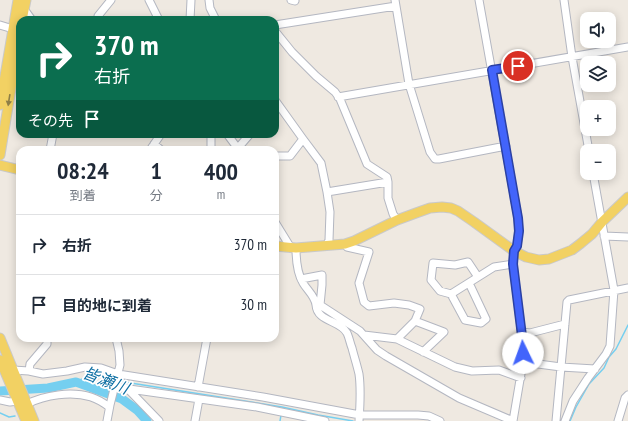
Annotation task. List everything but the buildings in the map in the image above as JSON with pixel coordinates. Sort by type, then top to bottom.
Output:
[{"type":"main road","points":[[17,16],[18,0]]},
{"type":"main road","points":[[23,16],[25,5]]},
{"type":"main road","points":[[0,105],[2,76],[16,34]]},
{"type":"main road","points":[[0,155],[16,38]]},
{"type":"main road","points":[[0,165],[16,169]]},
{"type":"main road","points":[[279,246],[294,248],[345,244],[397,220],[430,208],[442,207],[451,208],[458,211],[514,251],[526,257],[539,260],[549,259],[572,250],[580,244],[592,234],[602,222],[628,197]]},
{"type":"main road","points":[[0,338],[7,372]]},
{"type":"main road","points":[[0,360],[21,401],[34,421]]},
{"type":"main road","points":[[21,401],[26,421]]},
{"type":"street","points":[[98,16],[112,0]]},
{"type":"street","points":[[149,0],[157,16]]},
{"type":"street","points":[[190,16],[192,0]]},
{"type":"street","points":[[209,0],[210,8],[214,16]]},
{"type":"street","points":[[291,0],[296,1],[295,0]]},
{"type":"street","points":[[279,227],[294,248],[302,282],[318,305],[364,335],[377,350],[386,356],[459,398],[513,421],[523,362],[522,332],[513,264],[514,251],[517,246],[519,231],[518,218],[479,0]]},
{"type":"street","points":[[564,0],[572,57],[588,144]]},
{"type":"street","points":[[279,24],[395,3],[409,84],[430,152],[435,159],[506,146]]},
{"type":"street","points":[[25,5],[30,16]]},
{"type":"street","points":[[0,26],[16,31]]},
{"type":"street","points":[[279,35],[292,52],[316,76],[335,92],[353,128],[367,164],[387,177],[388,198],[393,214],[397,220]]},
{"type":"street","points":[[338,97],[628,47]]},
{"type":"street","points":[[279,106],[321,163],[330,212],[329,240],[327,245]]},
{"type":"street","points":[[230,138],[237,146]]},
{"type":"street","points":[[279,156],[290,156],[303,139]]},
{"type":"street","points":[[564,421],[573,401],[610,346],[614,290],[594,180]]},
{"type":"street","points":[[327,192],[388,182]]},
{"type":"street","points":[[604,236],[628,237]]},
{"type":"street","points":[[345,244],[347,247],[369,252],[359,283],[364,302],[369,306],[394,303],[409,305],[420,309],[415,321],[397,339]]},
{"type":"street","points":[[468,283],[486,319],[481,323],[465,320],[451,294],[440,291],[431,280],[433,263],[455,265],[468,262],[478,277]]},
{"type":"street","points":[[451,294],[494,267],[513,264]]},
{"type":"street","points":[[301,279],[322,275],[322,285],[316,310],[318,313],[347,332],[359,376],[359,418]]},
{"type":"street","points":[[556,421],[567,302],[569,300],[628,288]]},
{"type":"street","points":[[415,321],[444,332],[423,352]]},
{"type":"street","points":[[522,332],[530,333],[565,324]]},
{"type":"street","points":[[364,335],[397,339],[454,367],[472,371],[498,370],[521,378]]},
{"type":"street","points":[[29,371],[30,364],[47,344],[47,342]]},
{"type":"street","points":[[107,421],[120,365],[117,342]]},
{"type":"street","points":[[198,387],[206,342]]},
{"type":"street","points":[[523,362],[561,367],[595,369]]},
{"type":"street","points":[[7,372],[29,371],[43,374],[85,367],[101,368],[118,375],[198,387],[359,418],[428,416],[440,421]]},
{"type":"street","points":[[115,387],[257,407],[325,421]]},
{"type":"street","points":[[128,389],[159,421]]},
{"type":"street","points":[[0,400],[10,402],[74,394],[90,397],[110,405]]},
{"type":"street","points":[[618,421],[625,398],[628,395]]},
{"type":"street","points":[[195,421],[199,399]]},
{"type":"waterway","points":[[570,421],[589,384],[604,368],[609,357],[616,349],[628,325]]},
{"type":"waterway","points":[[76,382],[91,375],[114,380]]},
{"type":"waterway","points":[[118,381],[282,407],[353,421]]},
{"type":"waterway","name":"皆瀬川","points":[[0,391],[48,388],[76,382],[122,399],[137,410],[147,421]]},
{"type":"waterway","points":[[0,413],[9,417],[15,416]]},
{"type":"waterway","points":[[280,421],[281,415]]},
{"type":"route","points":[[518,66],[492,70],[518,218],[519,231],[517,246],[514,251],[513,264],[523,353]]}]
